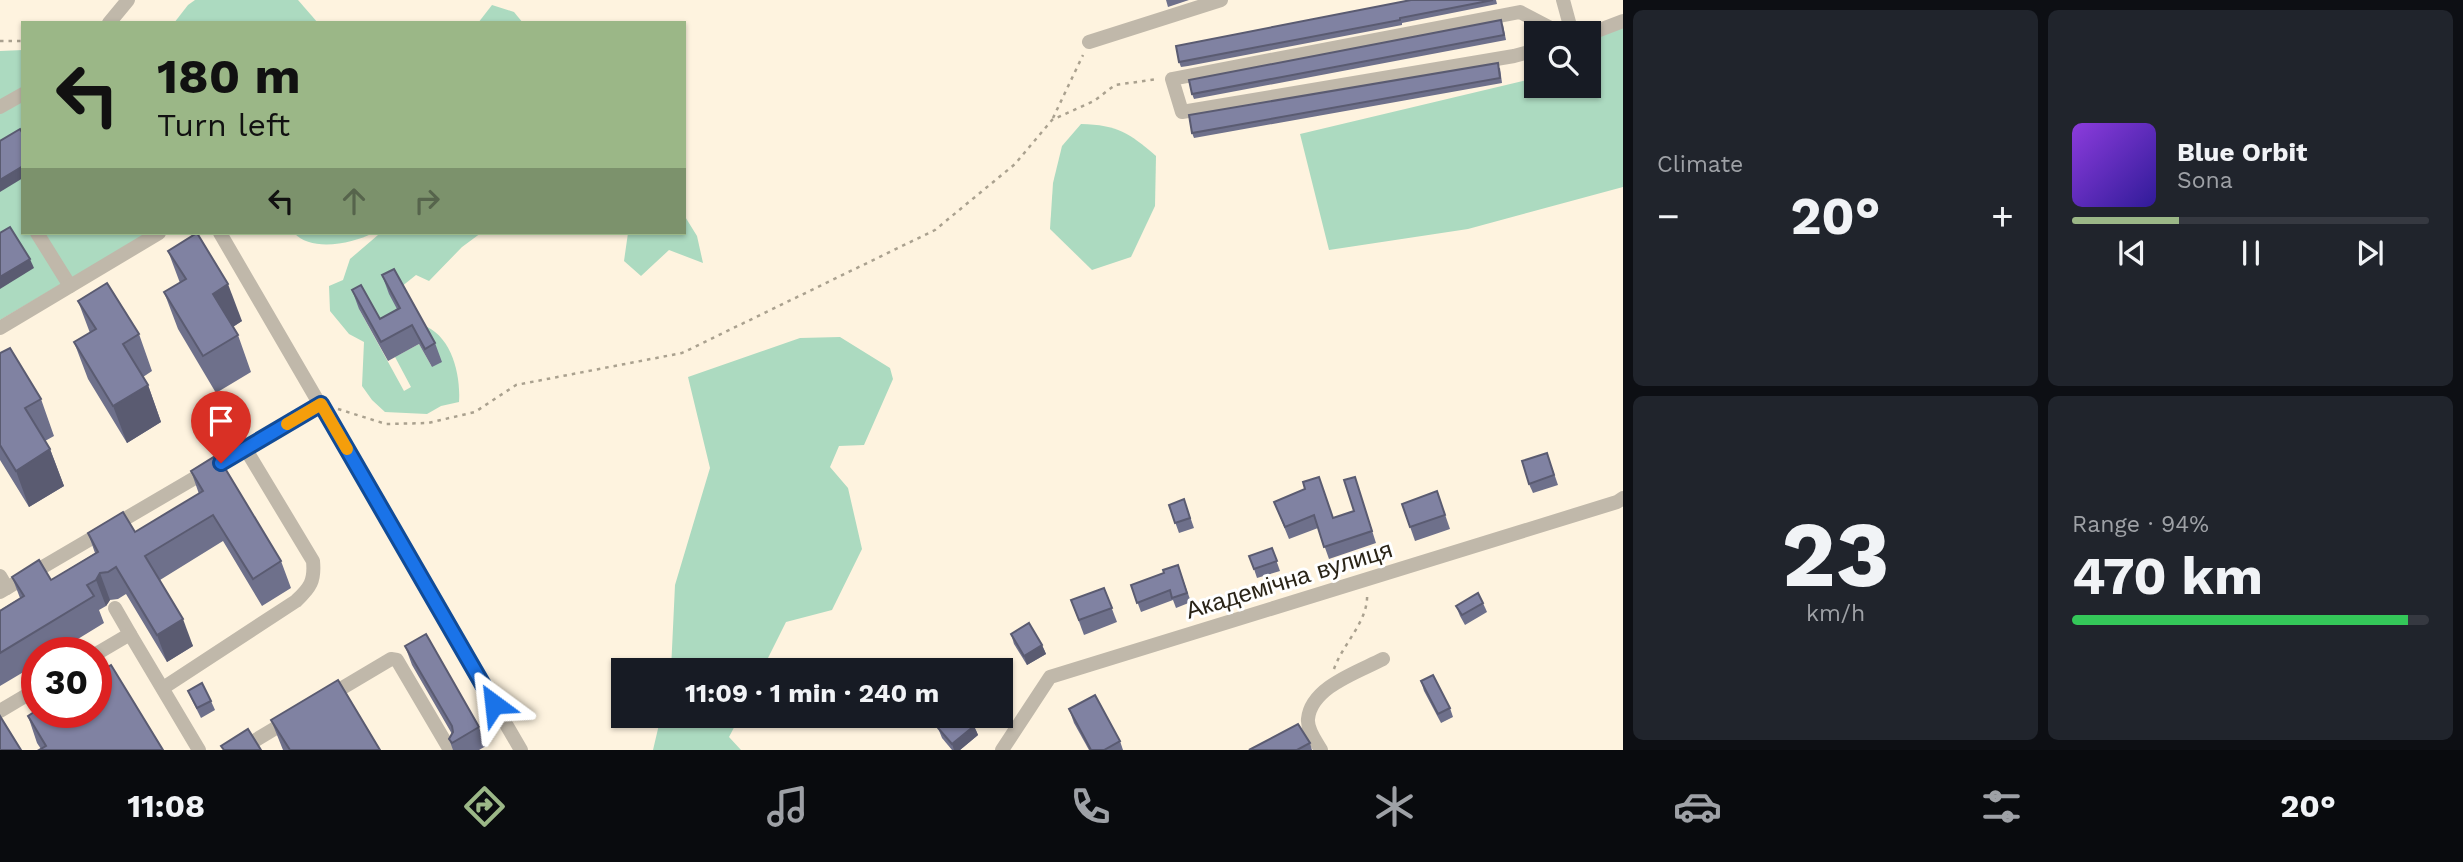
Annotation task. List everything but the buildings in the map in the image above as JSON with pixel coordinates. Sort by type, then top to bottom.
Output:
[{"type":"street","points":[[111,21],[128,0]]},
{"type":"street","points":[[1089,42],[1218,0]]},
{"type":"street","points":[[1563,0],[1569,21]]},
{"type":"street","points":[[1524,53],[1182,112],[1172,79],[1520,12],[1537,21]]},
{"type":"street","points":[[1601,29],[1623,21]]},
{"type":"street","points":[[0,107],[21,95]]},
{"type":"street","points":[[38,235],[70,286]]},
{"type":"street","points":[[0,327],[156,235]]},
{"type":"street","points":[[221,235],[521,750]]},
{"type":"street","points":[[2,585],[81,551],[321,404]]},
{"type":"street","points":[[163,688],[296,601],[310,588],[314,574],[313,561],[245,449]]},
{"type":"street","name":"Академічна вулиця","points":[[1003,750],[1050,677],[1621,504]]},
{"type":"street","points":[[116,608],[199,750]]},
{"type":"street","points":[[112,645],[130,634]]},
{"type":"street","points":[[239,750],[391,659],[400,663],[450,750]]},
{"type":"street","points":[[1321,750],[1310,732],[1308,720],[1313,703],[1321,692],[1383,659]]},
{"type":"street","points":[[0,711],[21,699]]},
{"type":"path","points":[[0,41],[21,41]]},
{"type":"path","points":[[321,404],[386,424],[428,423],[475,412],[516,385],[682,353],[935,230],[1015,164],[1052,120],[1089,42]]},
{"type":"path","points":[[1052,120],[1094,102],[1115,85],[1149,79],[1172,79]]},
{"type":"path","points":[[1328,688],[1336,663],[1364,614],[1367,594],[1364,581]]},
{"type":"green space","points":[[195,0],[298,0],[316,21],[176,21]]},
{"type":"green space","points":[[492,5],[514,12],[521,21],[480,21]]},
{"type":"green space","points":[[1623,21],[1623,187],[1468,229],[1329,250],[1300,134],[1524,81],[1524,98],[1601,98],[1601,29]]},
{"type":"green space","points":[[21,50],[21,95],[0,107],[0,51]]},
{"type":"green space","points":[[21,100],[21,235],[145,235],[0,320],[0,112]]},
{"type":"green space","points":[[1081,124],[1114,128],[1138,141],[1156,156],[1155,206],[1131,257],[1092,270],[1050,229],[1053,183],[1062,146]]},
{"type":"green space","points":[[686,218],[697,236],[703,263],[669,250],[641,276],[624,261],[628,235],[686,235]]},
{"type":"green space","points":[[296,235],[368,235],[332,244],[311,243]]},
{"type":"green space","points":[[378,235],[478,235],[462,247],[429,281],[416,275],[401,287],[407,327],[387,338],[359,309],[404,391],[411,387],[395,357],[419,344],[432,367],[422,325],[440,337],[456,368],[459,402],[441,406],[427,414],[385,412],[372,400],[362,386],[364,342],[349,334],[330,311],[329,286],[343,280],[350,259]]},
{"type":"green space","points":[[840,337],[890,368],[893,379],[864,445],[839,446],[830,467],[848,488],[862,549],[832,610],[786,622],[768,658],[672,658],[675,585],[710,468],[688,377],[800,338]]},
{"type":"green space","points":[[658,728],[734,728],[729,737],[741,750],[653,750]]},
{"type":"slow traffic","points":[[287,424],[321,404],[347,449]]},
{"type":"route","points":[[221,463],[321,404],[494,704]]}]
